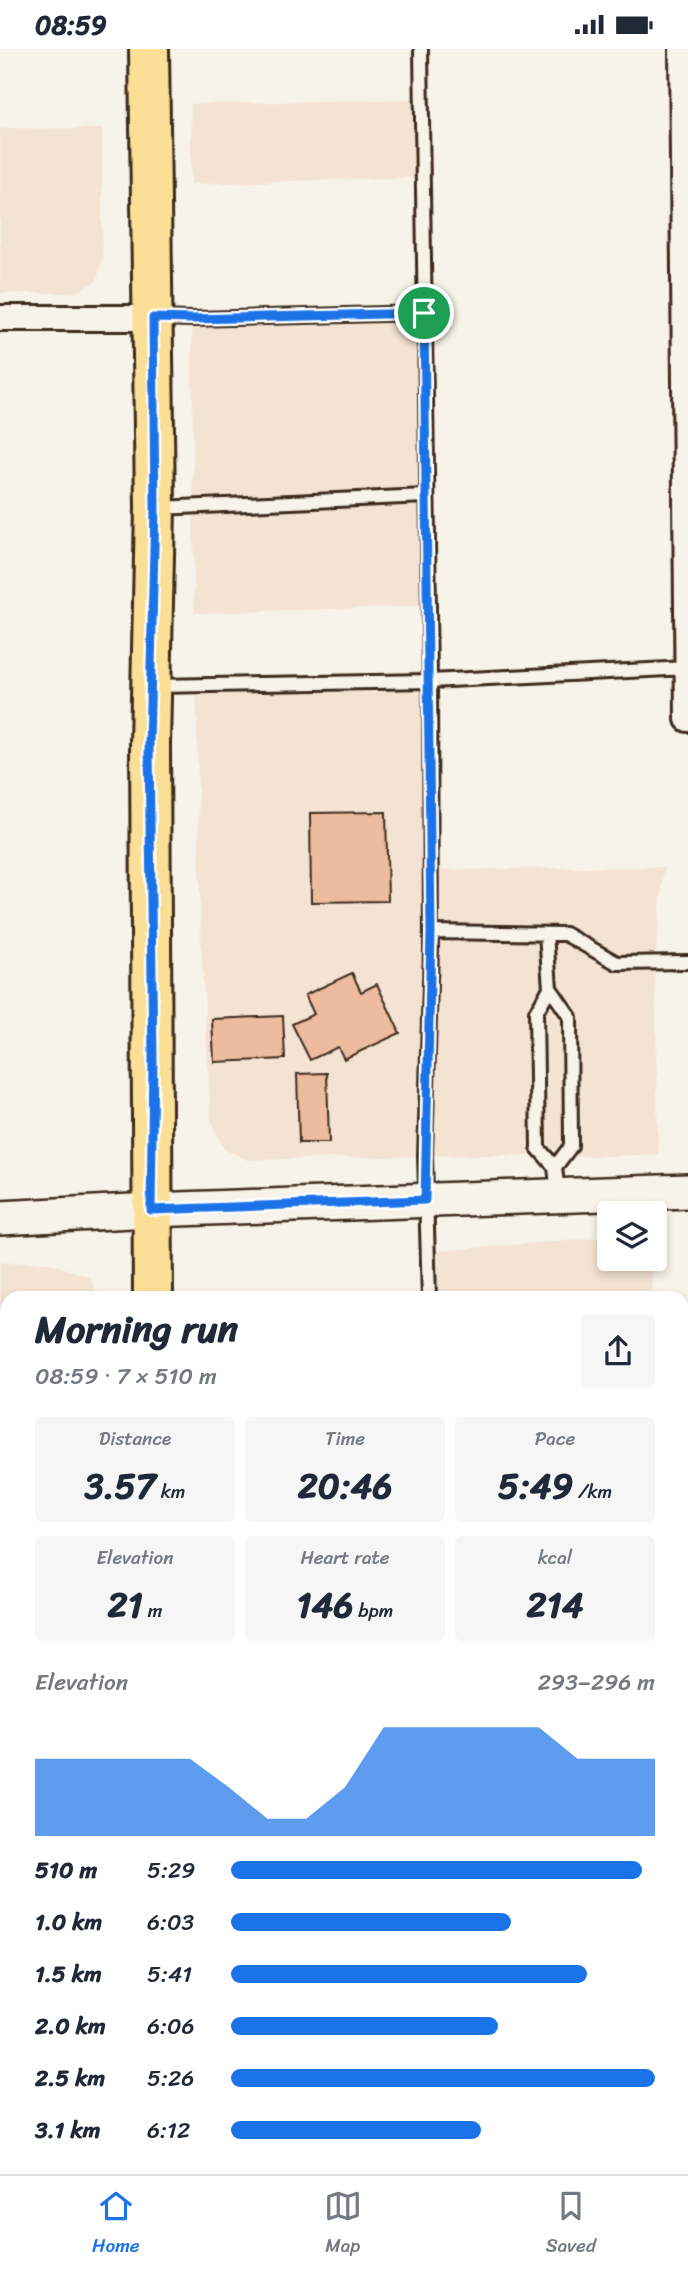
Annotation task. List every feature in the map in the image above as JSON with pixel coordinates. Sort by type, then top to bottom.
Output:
[{"type":"main road","points":[[149,49],[155,508],[150,685],[153,1291]]},
{"type":"street","points":[[682,49],[688,719]]},
{"type":"street","points":[[0,318],[153,318]]},
{"type":"street","points":[[0,1218],[425,1200],[557,1181],[688,1191]]},
{"type":"lane","points":[[421,49],[430,681],[431,932],[425,1200],[429,1291]]},
{"type":"lane","points":[[153,318],[424,313]]},
{"type":"lane","points":[[155,508],[426,496]]},
{"type":"lane","points":[[150,685],[430,681],[688,668]]},
{"type":"lane","points":[[431,932],[565,934],[617,963],[688,962]]},
{"type":"lane","points":[[546,934],[550,988],[570,1017],[571,1146],[557,1181]]},
{"type":"lane","points":[[550,988],[536,1012],[538,1148],[557,1181]]},
{"type":"shaded area","points":[[421,99],[423,177],[191,184],[191,104]]},
{"type":"shaded area","points":[[0,128],[102,129],[102,258],[97,280],[76,293],[0,293]]},
{"type":"shaded area","points":[[424,313],[428,606],[194,613],[192,319]]},
{"type":"shaded area","points":[[429,671],[431,870],[664,867],[655,962],[658,1154],[248,1160],[224,1149],[211,1121],[201,938],[196,679]]},
{"type":"shaded area","points":[[597,1238],[597,1271],[651,1271],[652,1291],[429,1291],[427,1252]]},
{"type":"shaded area","points":[[46,1262],[90,1277],[96,1291],[0,1291],[0,1263]]},
{"type":"building","points":[[386,812],[388,901],[311,902],[310,813]]},
{"type":"building","points":[[352,973],[361,992],[377,984],[400,1033],[344,1059],[338,1047],[310,1060],[292,1024],[314,1014],[305,995]]},
{"type":"building","points":[[283,1016],[285,1059],[214,1062],[212,1019]]},
{"type":"building","points":[[327,1073],[329,1143],[299,1143],[297,1074]]},
{"type":"route","points":[[424,313],[431,932],[425,1200],[151,1210],[153,1058],[149,744],[155,508],[153,318],[424,313]]}]
